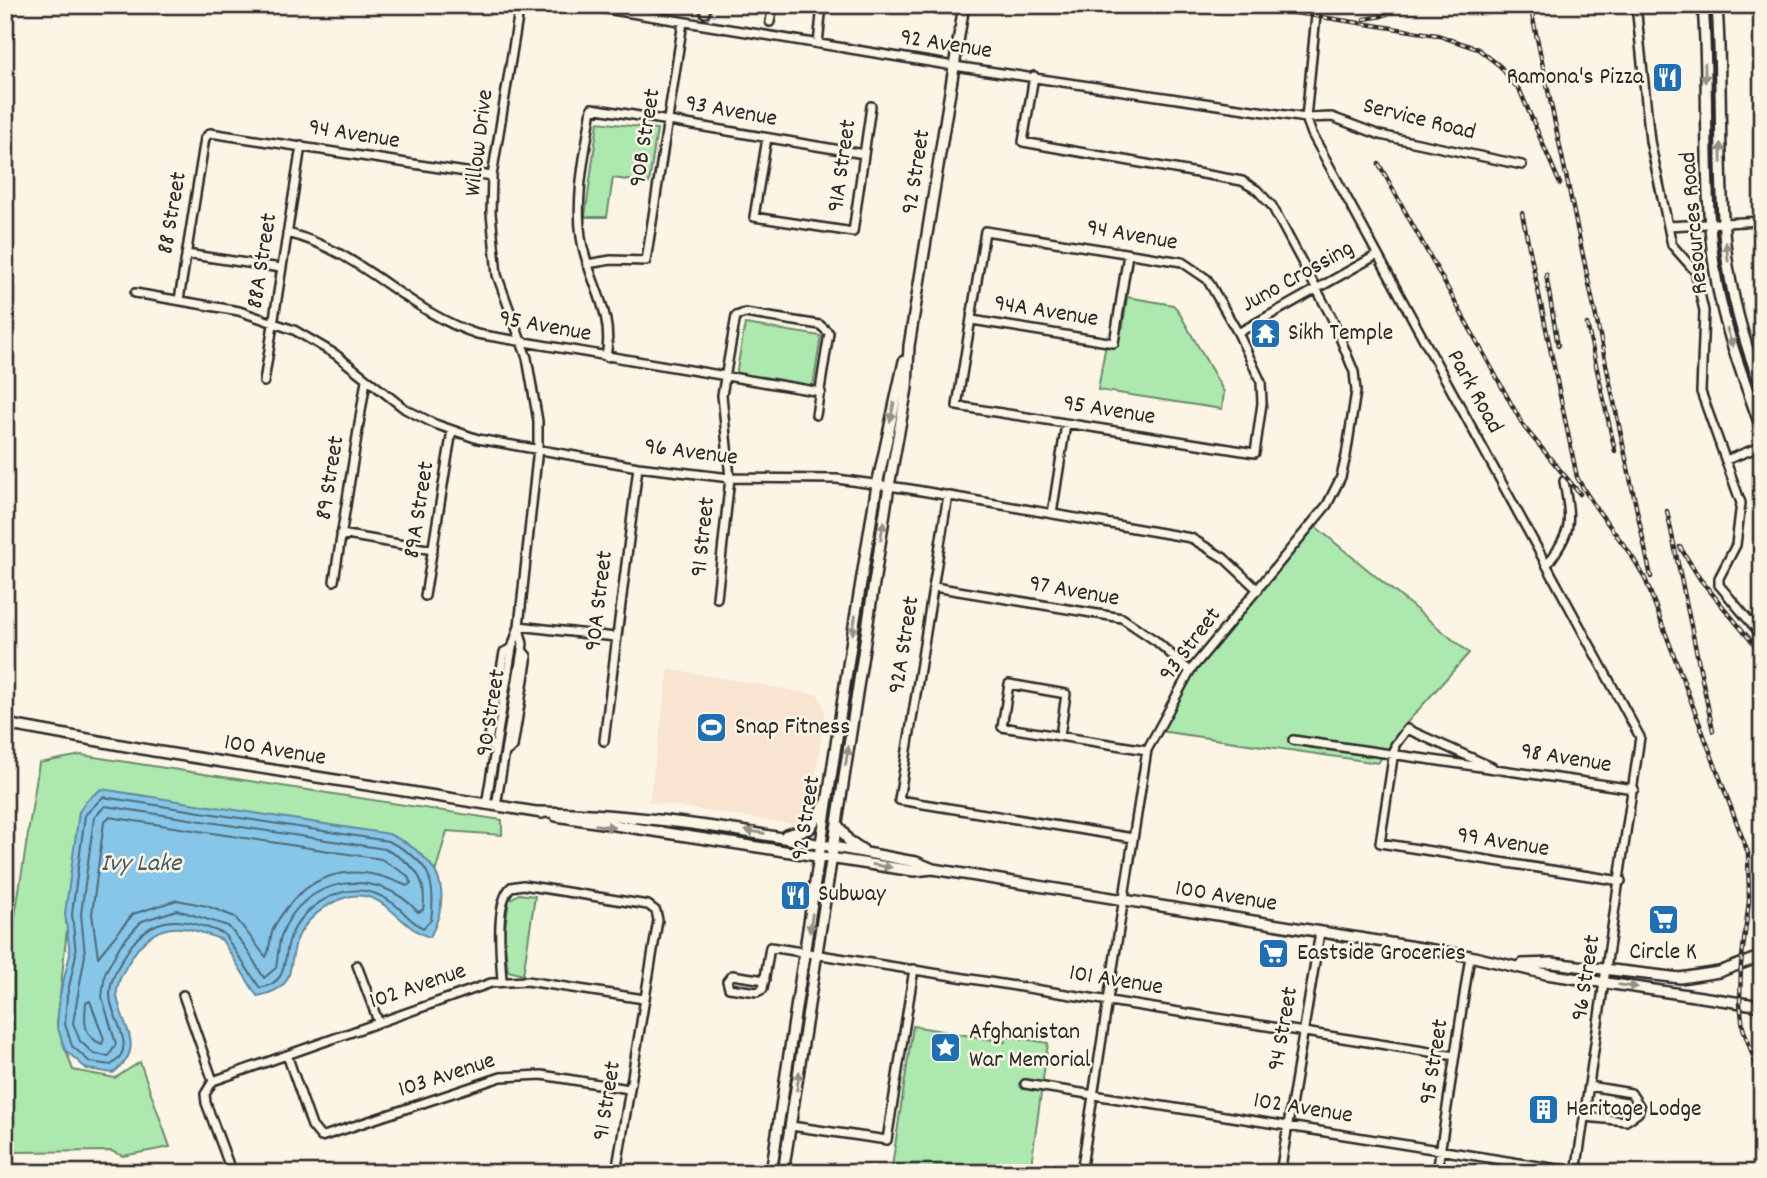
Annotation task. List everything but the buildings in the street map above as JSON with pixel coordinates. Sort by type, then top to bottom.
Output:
[{"type":"main road","name":"92 Street","points":[[771,1173],[877,485],[909,346],[964,5]]},
{"type":"main road","name":"Resources Road","points":[[1703,5],[1709,223],[1726,326],[1762,431]]},
{"type":"main road","name":"Resources Road","points":[[1717,5],[1723,221],[1737,310],[1762,389]]},
{"type":"main road","name":"92 Street","points":[[783,1173],[888,486],[906,388],[909,346]]},
{"type":"main road","name":"100 Avenue","points":[[5,724],[538,812],[577,821],[821,856],[833,853],[867,853],[916,862],[933,869],[1513,964],[1546,974],[1762,1006]]},
{"type":"main road","points":[[780,836],[809,829],[828,801]]},
{"type":"main road","name":"100 Avenue","points":[[538,812],[628,815],[780,836],[822,845],[833,853],[914,871],[933,869]]},
{"type":"main road","points":[[836,824],[848,840],[867,853]]},
{"type":"main road","points":[[1608,969],[1681,978],[1720,972],[1762,956]]},
{"type":"main road","name":"100 Avenue","points":[[1513,964],[1552,962],[1608,969]]},
{"type":"street","name":"Willow Drive","points":[[520,5],[492,176],[494,260],[535,397],[538,448]]},
{"type":"street","name":"92 Avenue","points":[[582,5],[954,66],[1306,118]]},
{"type":"street","points":[[770,22],[773,5]]},
{"type":"street","points":[[818,44],[821,5]]},
{"type":"street","points":[[1306,118],[1317,5]]},
{"type":"street","points":[[1636,5],[1653,160],[1675,250],[1692,266],[1696,275],[1706,330],[1701,392],[1740,497],[1742,513],[1736,545],[1719,578],[1719,584],[1762,636]]},
{"type":"street","name":"90B Street","points":[[587,264],[611,260],[646,261],[683,22]]},
{"type":"street","name":"93 Street","points":[[1034,76],[1023,142],[1210,173],[1242,181],[1257,190],[1272,206],[1332,317],[1354,372],[1356,391],[1341,477],[1327,505],[1190,671],[1147,750],[1081,1173]]},
{"type":"street","name":"91A Street","points":[[767,138],[754,217],[853,232],[871,106]]},
{"type":"street","name":"93 Avenue","points":[[587,264],[579,210],[592,108],[864,154]]},
{"type":"street","name":"Service Road","points":[[1306,118],[1332,117],[1380,135],[1522,165]]},
{"type":"street","name":"Park Road","points":[[1306,118],[1377,255],[1640,737],[1634,789]]},
{"type":"street","name":"94 Avenue","points":[[210,134],[492,176]]},
{"type":"street","name":"88 Street","points":[[179,300],[205,138],[210,134]]},
{"type":"street","name":"88A Street","points":[[264,382],[301,146]]},
{"type":"street","points":[[1668,226],[1762,220]]},
{"type":"street","name":"94 Avenue","points":[[972,320],[985,231],[1182,262],[1207,279],[1238,332],[1261,382],[1262,404],[1255,453]]},
{"type":"street","name":"95 Avenue","points":[[287,233],[352,258],[425,310],[450,324],[477,334],[821,392]]},
{"type":"street","points":[[186,254],[281,268]]},
{"type":"street","name":"94A Avenue","points":[[972,320],[1114,342],[1128,254]]},
{"type":"street","name":"Juno Crossing","points":[[1238,332],[1377,255]]},
{"type":"street","points":[[587,264],[609,324],[607,357]]},
{"type":"street","name":"96 Avenue","points":[[135,293],[239,311],[273,321],[324,346],[405,409],[478,439],[638,467],[730,478],[806,478],[888,486],[1191,538],[1224,558],[1258,590]]},
{"type":"street","name":"91 Street","points":[[717,598],[730,478],[722,404],[738,315],[745,313],[820,325],[829,333],[821,392]]},
{"type":"street","name":"95 Avenue","points":[[972,320],[957,406],[1255,453]]},
{"type":"street","name":"89 Street","points":[[334,581],[366,380]]},
{"type":"street","points":[[816,415],[821,392]]},
{"type":"street","points":[[1052,514],[1066,424]]},
{"type":"street","name":"89A Street","points":[[425,596],[452,430]]},
{"type":"street","points":[[1726,460],[1762,446]]},
{"type":"street","name":"90 Street","points":[[491,805],[495,751],[488,742],[500,666],[504,652],[512,648],[519,626],[538,448]]},
{"type":"street","name":"90A Street","points":[[604,741],[638,467]]},
{"type":"street","points":[[1548,565],[1567,538],[1569,528],[1570,518],[1563,481]]},
{"type":"street","name":"92A Street","points":[[948,495],[899,800],[1133,838]]},
{"type":"street","points":[[341,534],[433,550]]},
{"type":"street","name":"97 Avenue","points":[[934,587],[1122,618],[1156,641],[1190,671]]},
{"type":"street","points":[[519,626],[615,637]]},
{"type":"street","name":"90 Street","points":[[491,805],[506,752],[513,747],[525,674],[527,656],[522,650],[519,626]]},
{"type":"street","points":[[1060,736],[1066,694],[1009,684],[1002,727],[1147,750]]},
{"type":"street","name":"98 Avenue","points":[[1394,752],[1395,745],[1407,729],[1492,767]]},
{"type":"street","name":"98 Avenue","points":[[1293,740],[1394,752],[1634,789]]},
{"type":"street","name":"99 Avenue","points":[[1394,752],[1380,842],[1621,881]]},
{"type":"street","name":"96 Street","points":[[1576,1172],[1634,789]]},
{"type":"street","name":"91 Street","points":[[502,981],[499,933],[508,889],[523,886],[648,905],[656,911],[658,919],[616,1173]]},
{"type":"street","name":"94 Street","points":[[1280,1173],[1320,932]]},
{"type":"street","name":"101 Avenue","points":[[765,980],[771,947],[1455,1056]]},
{"type":"street","name":"95 Street","points":[[1437,1173],[1470,957]]},
{"type":"street","points":[[357,965],[378,1021]]},
{"type":"street","points":[[791,1126],[887,1140],[914,969]]},
{"type":"street","points":[[732,975],[765,980],[763,989],[757,992],[729,988],[727,981],[732,975]]},
{"type":"street","name":"102 Avenue","points":[[213,1081],[468,989],[502,981],[547,983],[644,999]]},
{"type":"street","points":[[183,995],[213,1081],[205,1094],[206,1103],[232,1173]]},
{"type":"street","name":"103 Avenue","points":[[287,1055],[312,1126],[321,1137],[501,1077],[541,1075],[629,1089]]},
{"type":"street","name":"102 Avenue","points":[[1024,1084],[1576,1172]]},
{"type":"street","points":[[1585,1117],[1626,1121],[1638,1113],[1640,1107],[1631,1093],[1590,1086]]},
{"type":"street","points":[[522,1173],[560,1173]]},
{"type":"shaded area","points":[[669,669],[819,695],[825,713],[810,814],[798,825],[649,802]]},
{"type":"green space","points":[[598,122],[657,129],[649,183],[613,178],[607,217],[585,217]]},
{"type":"green space","points":[[1127,297],[1173,305],[1177,309],[1224,392],[1222,409],[1098,390],[1105,349],[1123,327]]},
{"type":"green space","points":[[745,324],[821,336],[813,387],[736,375]]},
{"type":"green space","points":[[1316,527],[1469,653],[1403,727],[1378,763],[1153,730],[1188,666]]},
{"type":"green space","points":[[81,755],[502,820],[502,835],[447,831],[435,873],[404,841],[79,812],[57,1025],[73,1070],[115,1078],[140,1062],[170,1147],[123,1156],[111,1151],[14,1152],[5,1150],[5,980],[39,763]]},
{"type":"green space","points":[[519,894],[535,896],[523,975],[508,971],[504,936],[509,900]]},
{"type":"green space","points":[[913,1026],[1005,1042],[1006,1036],[1048,1043],[1030,1173],[891,1173]]},
{"type":"water","name":"Ivy Lake","points":[[101,789],[389,834],[419,852],[437,875],[441,888],[438,919],[430,937],[420,933],[372,898],[360,896],[339,900],[323,908],[299,934],[288,978],[284,984],[270,993],[257,996],[222,940],[181,928],[159,931],[139,947],[125,968],[118,986],[119,1006],[130,1036],[129,1054],[113,1073],[87,1069],[65,1050],[57,1025],[60,995],[70,954],[65,914],[79,812],[86,801]]},
{"type":"railway","points":[[1244,5],[1437,35],[1478,49],[1500,66],[1520,91],[1560,184]]},
{"type":"railway","points":[[1364,19],[1382,16],[1408,5]]},
{"type":"railway","points":[[1530,5],[1651,577]]},
{"type":"railway","points":[[1379,164],[1524,427],[1580,494]]},
{"type":"railway","points":[[1522,213],[1577,477],[1646,581],[1748,853],[1749,901],[1741,965],[1740,1003],[1743,1028],[1762,1082]]},
{"type":"railway","points":[[1546,274],[1558,346]]},
{"type":"railway","points":[[1587,324],[1615,451]]},
{"type":"railway","points":[[1667,511],[1713,731]]},
{"type":"railway","points":[[1680,547],[1700,579],[1762,654]]},
{"type":"place","name":"Ramona's Pizza","points":[[1667,78]]},
{"type":"place","name":"Sikh Temple","points":[[1265,334]]},
{"type":"place","name":"Snap Fitness","points":[[712,728]]},
{"type":"place","name":"Subway","points":[[795,895]]},
{"type":"place","name":"Circle K","points":[[1663,919]]},
{"type":"place","name":"Eastside Groceries","points":[[1274,954]]},
{"type":"place","name":"Afghanistan War Memorial","points":[[946,1047]]},
{"type":"place","name":"Heritage Lodge","points":[[1543,1110]]}]
